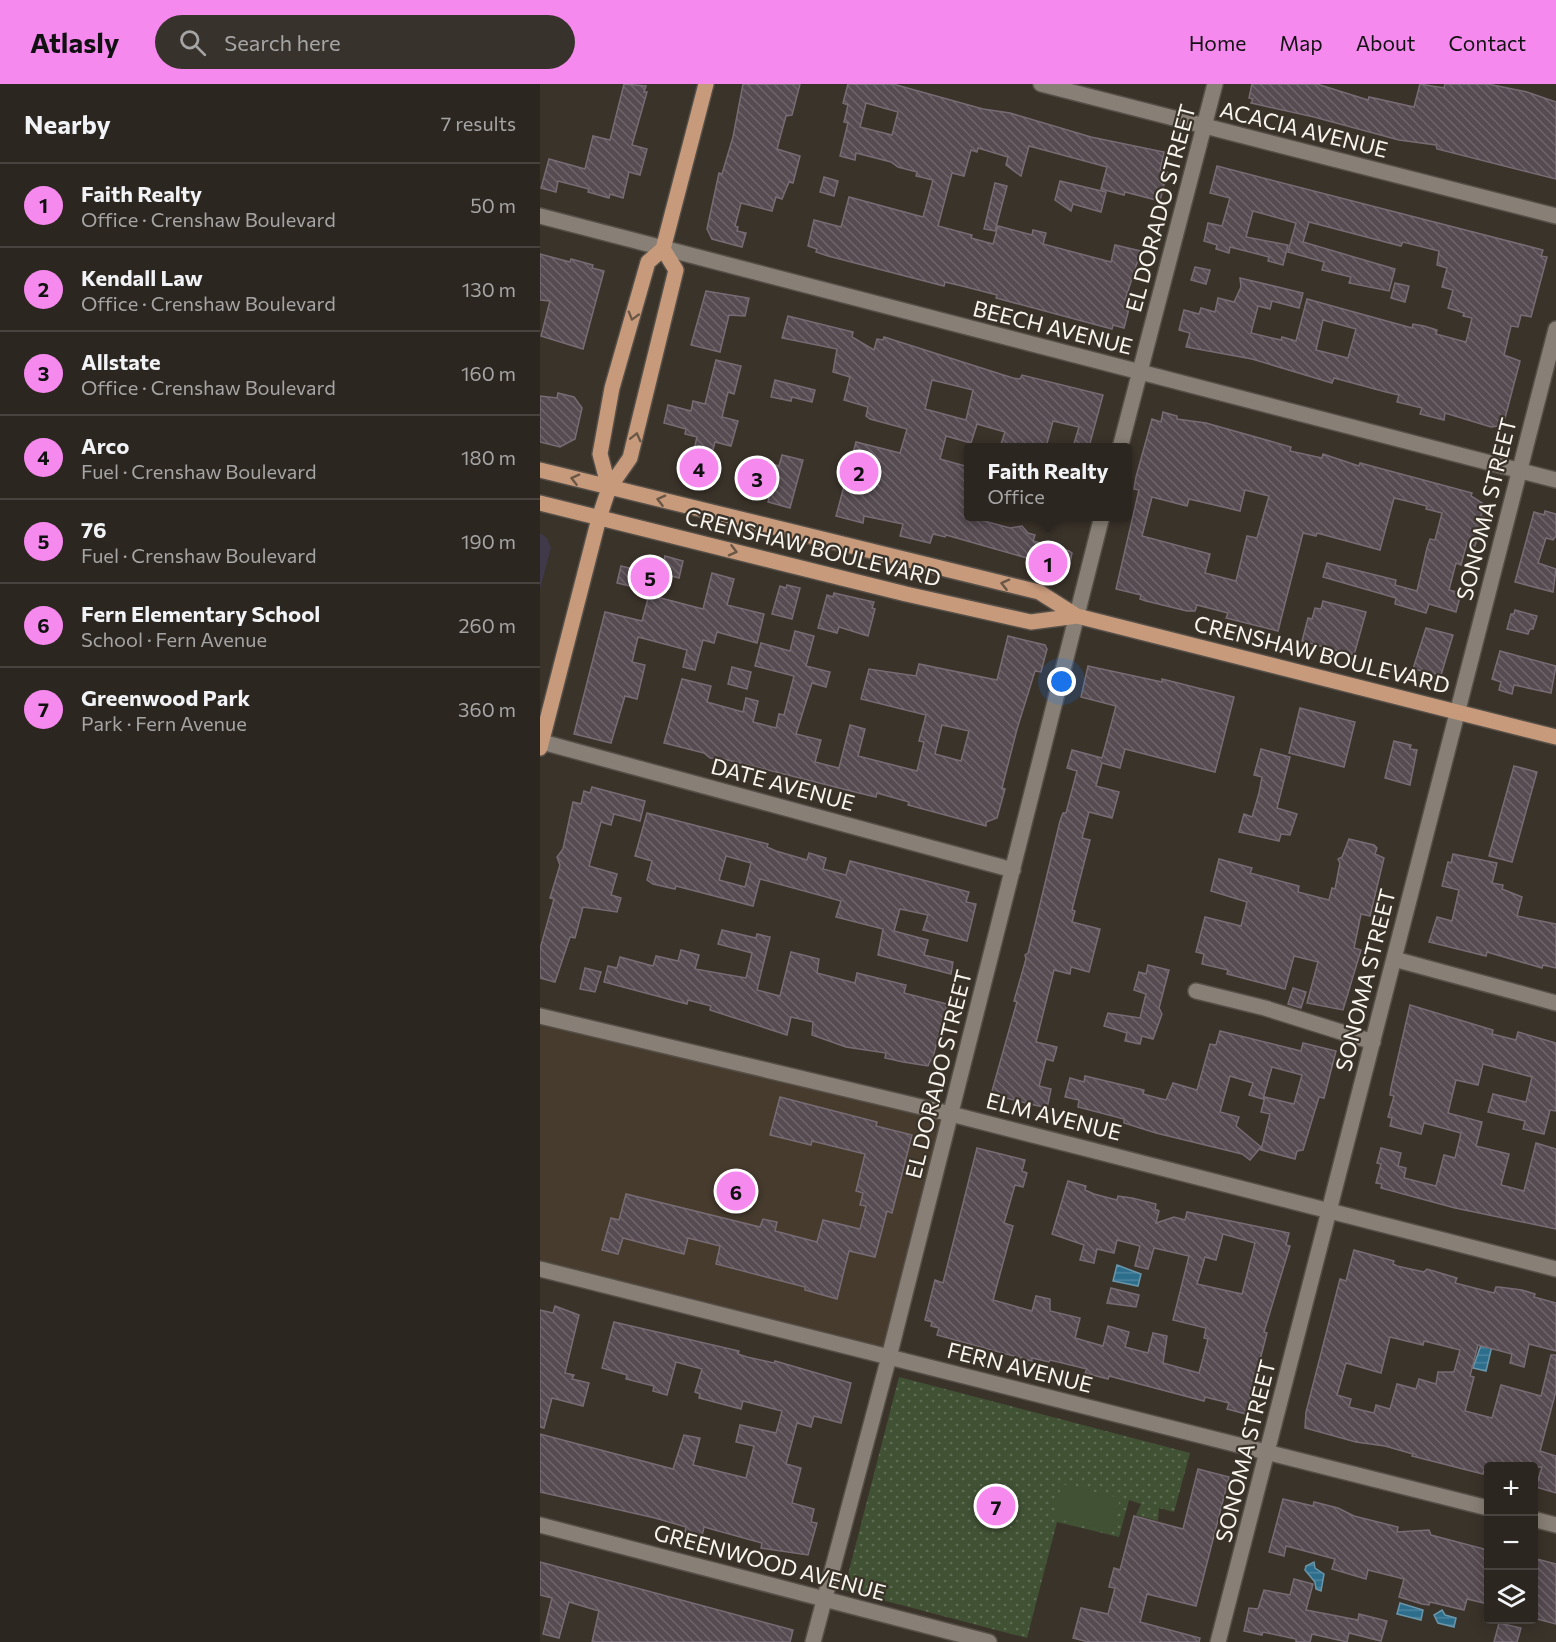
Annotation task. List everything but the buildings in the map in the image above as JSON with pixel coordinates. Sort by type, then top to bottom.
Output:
[{"type":"main road","points":[[609,488],[600,454],[612,388],[648,262],[663,249],[706,84]]},
{"type":"main road","points":[[542,736],[599,518],[609,488],[630,458],[667,312],[676,270],[663,249]]},
{"type":"main road","name":"CRENSHAW BOULEVARD","points":[[540,470],[1039,592],[1077,616],[1556,737]]},
{"type":"main road","name":"CRENSHAW BOULEVARD","points":[[540,503],[1032,622],[1077,616]]},
{"type":"street","name":"ACACIA AVENUE","points":[[1041,84],[1556,216]]},
{"type":"street","name":"EL DORADO STREET","points":[[1121,443],[1215,84]]},
{"type":"street","name":"BEECH AVENUE","points":[[540,216],[1556,480]]},
{"type":"street","name":"SONOMA STREET","points":[[1218,1642],[1556,329]]},
{"type":"street","name":"EL DORADO STREET","points":[[813,1642],[889,1357],[1101,521]]},
{"type":"street","name":"DATE AVENUE","points":[[542,736],[1013,870]]},
{"type":"street","points":[[1394,959],[1556,1003]]},
{"type":"street","points":[[1196,991],[1274,1011],[1373,1042]]},
{"type":"street","name":"ELM AVENUE","points":[[540,1016],[951,1114],[1330,1209],[1556,1269]]},
{"type":"street","name":"FERN AVENUE","points":[[540,1269],[1484,1507]]},
{"type":"street","points":[[1538,1520],[1556,1525]]},
{"type":"street","name":"GREENWOOD AVENUE","points":[[540,1525],[989,1642]]},
{"type":"shaded area","points":[[540,533],[547,538],[551,548],[540,589]]},
{"type":"shaded area","points":[[540,1016],[951,1114],[889,1357],[540,1269]]},
{"type":"green space","points":[[899,1377],[1190,1453],[1174,1512],[1159,1508],[1158,1521],[1136,1515],[1141,1504],[1129,1500],[1119,1537],[1057,1522],[1027,1638],[844,1590]]},
{"type":"green space","points":[[1062,1484],[1120,1498],[1112,1532],[1053,1518]]},
{"type":"water","points":[[1117,1265],[1141,1274],[1138,1286],[1113,1281]]},
{"type":"water","points":[[1481,1345],[1492,1346],[1486,1371],[1473,1368]]},
{"type":"water","points":[[1314,1562],[1315,1568],[1324,1574],[1321,1591],[1316,1589],[1315,1582],[1305,1570],[1306,1566]]},
{"type":"water","points":[[1400,1603],[1423,1610],[1421,1620],[1397,1614]]},
{"type":"water","points":[[1442,1610],[1445,1615],[1456,1618],[1454,1627],[1438,1623],[1434,1615]]},
{"type":"place","name":"Arco","points":[[699,468]]},
{"type":"place","name":"Kendall Law","points":[[859,472]]},
{"type":"place","name":"Allstate","points":[[757,478]]},
{"type":"place","name":"Faith Realty","points":[[1048,563]]},
{"type":"place","name":"76","points":[[650,577]]},
{"type":"place","name":"Fern Elementary School","points":[[736,1191]]},
{"type":"place","name":"Greenwood Park","points":[[996,1506]]}]
